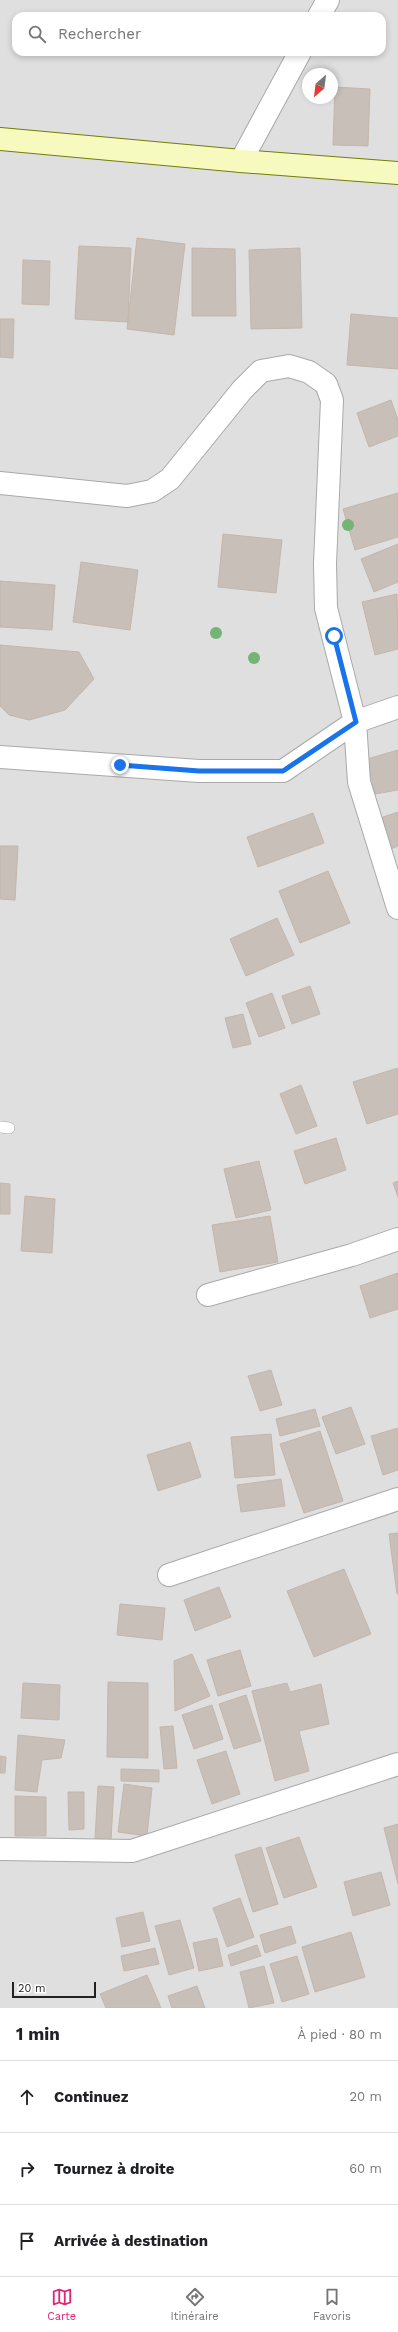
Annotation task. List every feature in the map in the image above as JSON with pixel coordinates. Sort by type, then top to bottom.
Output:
[{"type":"main road","points":[[0,138],[241,161],[398,172]]},
{"type":"street","points":[[321,12],[328,0]]},
{"type":"street","points":[[241,161],[298,56]]},
{"type":"street","points":[[0,483],[127,496],[152,491],[170,479],[242,390],[262,371],[289,366],[309,372],[326,384],[332,400],[325,564],[326,608],[356,722],[359,782],[398,908]]},
{"type":"street","points":[[0,757],[199,771],[283,771],[356,722],[398,707]]},
{"type":"street","points":[[208,1295],[352,1255],[398,1239]]},
{"type":"street","points":[[169,1576],[398,1499]]},
{"type":"street","points":[[0,1849],[132,1852],[398,1764]]},
{"type":"shaded area","points":[[0,0],[398,0],[398,2008],[0,2008]]},
{"type":"building","points":[[338,87],[370,89],[368,146],[333,145],[334,104],[338,104]]},
{"type":"building","points":[[137,238],[185,244],[174,335],[127,329]]},
{"type":"building","points":[[79,246],[131,248],[128,322],[75,319]]},
{"type":"building","points":[[192,248],[235,249],[236,316],[192,316]]},
{"type":"building","points":[[300,248],[302,328],[251,329],[249,250]]},
{"type":"building","points":[[23,260],[50,261],[49,305],[22,304]]},
{"type":"building","points":[[351,314],[398,318],[398,369],[347,365]]},
{"type":"building","points":[[0,319],[14,319],[13,358],[0,357]]},
{"type":"building","points":[[391,400],[398,420],[398,436],[369,447],[357,413]]},
{"type":"building","points":[[398,493],[398,537],[355,550],[343,509]]},
{"type":"building","points":[[223,534],[282,540],[276,593],[218,587]]},
{"type":"building","points":[[398,544],[398,582],[374,592],[361,559]]},
{"type":"building","points":[[81,562],[138,570],[130,630],[73,622]]},
{"type":"building","points":[[0,581],[55,585],[52,630],[0,627]]},
{"type":"building","points":[[397,594],[398,649],[375,655],[362,602]]},
{"type":"building","points":[[0,645],[79,652],[94,679],[65,710],[29,720],[9,715],[0,706]]},
{"type":"building","points":[[398,750],[398,790],[375,794],[367,759]]},
{"type":"building","points":[[398,812],[398,846],[388,850],[377,819]]},
{"type":"building","points":[[313,813],[324,843],[258,867],[247,837]]},
{"type":"building","points":[[0,846],[18,846],[15,900],[0,899]]},
{"type":"building","points":[[328,871],[350,923],[300,943],[279,891]]},
{"type":"building","points":[[277,918],[294,955],[246,976],[230,939]]},
{"type":"building","points":[[310,986],[320,1014],[292,1024],[282,996]]},
{"type":"building","points":[[272,993],[285,1028],[259,1037],[246,1003]]},
{"type":"building","points":[[243,1014],[251,1044],[233,1048],[225,1018]]},
{"type":"building","points":[[398,1068],[398,1114],[367,1124],[353,1082]]},
{"type":"building","points":[[301,1085],[317,1126],[296,1134],[280,1094]]},
{"type":"building","points":[[336,1138],[346,1170],[305,1184],[294,1151]]},
{"type":"building","points":[[259,1161],[271,1210],[236,1218],[224,1169]]},
{"type":"building","points":[[398,1181],[398,1197],[393,1183]]},
{"type":"building","points":[[0,1183],[10,1184],[10,1214],[0,1214]]},
{"type":"building","points":[[25,1196],[55,1199],[52,1253],[21,1251]]},
{"type":"building","points":[[270,1216],[278,1262],[220,1272],[212,1225]]},
{"type":"building","points":[[398,1273],[398,1309],[370,1318],[360,1286]]},
{"type":"building","points":[[271,1370],[282,1405],[260,1411],[248,1376]]},
{"type":"building","points":[[351,1407],[365,1444],[336,1454],[322,1417]]},
{"type":"building","points":[[315,1409],[320,1426],[280,1436],[276,1419]]},
{"type":"building","points":[[398,1428],[398,1470],[383,1475],[371,1436]]},
{"type":"building","points":[[320,1431],[343,1501],[304,1513],[280,1444]]},
{"type":"building","points":[[271,1434],[275,1475],[235,1478],[231,1437]]},
{"type":"building","points":[[190,1442],[201,1477],[158,1491],[147,1455]]},
{"type":"building","points":[[281,1479],[285,1506],[241,1512],[237,1485]]},
{"type":"building","points":[[398,1533],[398,1594],[397,1594],[389,1534]]},
{"type":"building","points":[[344,1569],[371,1634],[314,1657],[287,1591]]},
{"type":"building","points":[[219,1587],[231,1617],[195,1631],[184,1600]]},
{"type":"building","points":[[120,1604],[165,1608],[162,1640],[117,1635]]},
{"type":"building","points":[[240,1650],[251,1686],[218,1696],[207,1660]]},
{"type":"building","points":[[192,1654],[210,1696],[175,1711],[174,1661]]},
{"type":"building","points":[[108,1682],[148,1683],[148,1758],[107,1757]]},
{"type":"building","points":[[23,1683],[60,1685],[59,1720],[21,1718]]},
{"type":"building","points":[[287,1683],[290,1692],[321,1684],[329,1724],[299,1731],[309,1771],[275,1781],[252,1691]]},
{"type":"building","points":[[246,1695],[261,1741],[234,1749],[219,1704]]},
{"type":"building","points":[[212,1705],[223,1739],[194,1749],[182,1715]]},
{"type":"building","points":[[173,1726],[177,1768],[164,1769],[160,1727]]},
{"type":"building","points":[[18,1735],[65,1740],[61,1758],[42,1760],[37,1792],[15,1790]]},
{"type":"building","points":[[226,1751],[240,1794],[212,1804],[197,1760]]},
{"type":"building","points":[[0,1756],[6,1757],[5,1773],[0,1773]]},
{"type":"building","points":[[121,1769],[159,1770],[159,1782],[121,1781]]},
{"type":"building","points":[[124,1784],[152,1788],[147,1836],[118,1832]]},
{"type":"building","points":[[98,1786],[114,1787],[111,1840],[95,1839]]},
{"type":"building","points":[[68,1792],[84,1792],[84,1829],[69,1830]]},
{"type":"building","points":[[15,1796],[46,1797],[46,1836],[15,1836]]},
{"type":"building","points":[[398,1824],[398,1884],[384,1828]]},
{"type":"building","points":[[299,1837],[317,1887],[284,1898],[266,1848]]},
{"type":"building","points":[[261,1847],[278,1904],[253,1912],[235,1855]]},
{"type":"building","points":[[381,1872],[390,1905],[353,1916],[344,1882]]},
{"type":"building","points":[[240,1898],[254,1937],[227,1947],[213,1908]]},
{"type":"building","points":[[143,1912],[150,1941],[122,1947],[116,1918]]},
{"type":"building","points":[[180,1920],[194,1968],[169,1975],[155,1926]]},
{"type":"building","points":[[291,1926],[296,1943],[265,1953],[260,1935]]},
{"type":"building","points":[[351,1932],[365,1977],[315,1992],[302,1947]]},
{"type":"building","points":[[217,1938],[223,1966],[199,1971],[193,1943]]},
{"type":"building","points":[[257,1945],[261,1956],[231,1966],[228,1955]]},
{"type":"building","points":[[155,1948],[159,1964],[124,1971],[121,1956]]},
{"type":"building","points":[[297,1956],[309,1994],[282,2002],[270,1964]]},
{"type":"building","points":[[264,1966],[274,2003],[249,2008],[240,1972]]},
{"type":"building","points":[[147,1975],[161,2008],[106,2008],[100,1994]]},
{"type":"building","points":[[197,1986],[205,2008],[172,2008],[168,1996]]},
{"type":"route","points":[[120,765],[199,771],[283,771],[356,722],[334,636]]}]
